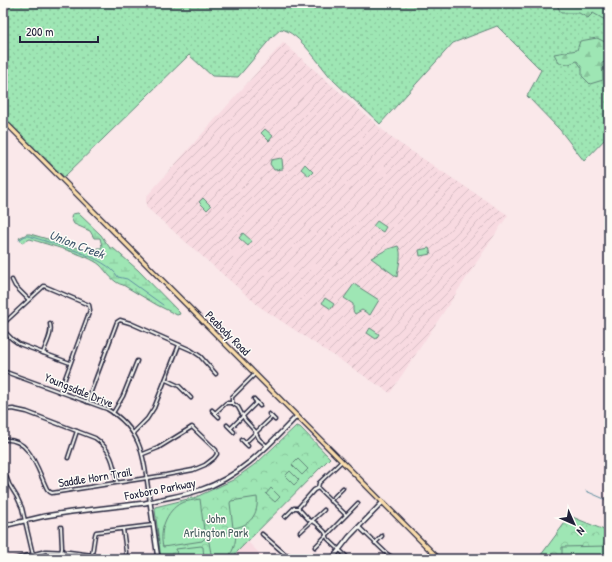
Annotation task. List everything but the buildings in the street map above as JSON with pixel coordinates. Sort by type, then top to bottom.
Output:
[{"type":"main road","name":"Peabody Road","points":[[3,120],[439,559]]},
{"type":"main road","name":"Foxboro Parkway","points":[[3,526],[71,512],[150,502],[209,487],[244,467],[297,416]]},
{"type":"main road","name":"Youngsdale Drive","points":[[150,502],[158,559]]},
{"type":"main road","points":[[332,559],[359,526],[383,502]]},
{"type":"street","points":[[12,280],[15,286],[28,300]]},
{"type":"street","points":[[3,324],[41,288],[46,286],[90,306],[90,310],[60,392]]},
{"type":"street","points":[[87,402],[119,320],[124,320],[200,356],[216,374]]},
{"type":"street","points":[[43,353],[52,328],[50,324]]},
{"type":"street","points":[[3,330],[16,342],[70,363]]},
{"type":"street","points":[[133,433],[147,419],[154,408],[179,345]]},
{"type":"street","points":[[113,413],[123,396],[137,361]]},
{"type":"street","name":"Youngsdale Drive","points":[[3,371],[113,413],[126,424],[133,433],[143,454],[150,502]]},
{"type":"street","points":[[232,403],[232,397],[255,374]]},
{"type":"street","points":[[166,380],[180,386],[191,398]]},
{"type":"street","points":[[254,399],[260,406]]},
{"type":"street","points":[[231,428],[257,402]]},
{"type":"street","points":[[215,413],[226,403],[232,403],[238,407],[259,439],[267,446]]},
{"type":"street","points":[[3,410],[13,409],[27,412],[95,438],[106,448],[114,463],[117,482]]},
{"type":"street","points":[[212,410],[219,417]]},
{"type":"street","points":[[269,414],[275,420]]},
{"type":"street","points":[[245,443],[272,417]]},
{"type":"street","points":[[227,425],[234,432]]},
{"type":"street","name":"Saddle Horn Trail","points":[[3,440],[16,441],[26,447],[47,489],[50,492],[72,490],[180,473],[199,468],[211,461],[217,453],[192,427],[158,448],[143,454]]},
{"type":"street","points":[[68,458],[77,431]]},
{"type":"street","points":[[242,440],[248,446]]},
{"type":"street","points":[[285,517],[294,508],[298,508],[314,490],[318,488],[319,483],[342,461]]},
{"type":"street","points":[[3,468],[9,484],[20,502],[33,555]]},
{"type":"street","points":[[318,488],[346,515]]},
{"type":"street","points":[[330,501],[343,488]]},
{"type":"street","points":[[314,547],[358,503]]},
{"type":"street","points":[[298,508],[308,520],[316,523],[327,535],[328,539],[349,559]]},
{"type":"street","points":[[300,532],[324,510]]},
{"type":"street","points":[[91,559],[95,533],[153,525]]},
{"type":"street","points":[[359,526],[386,553],[396,559]]},
{"type":"street","points":[[60,559],[62,552],[61,527]]},
{"type":"street","points":[[123,529],[126,552],[125,559]]},
{"type":"street","points":[[262,534],[285,554],[301,559]]},
{"type":"street","points":[[375,543],[382,536]]},
{"type":"street","points":[[14,559],[46,551],[92,555]]},
{"type":"shaded area","points":[[283,43],[393,139],[508,215],[390,393],[260,307],[146,207],[146,197]]},
{"type":"shaded area","points":[[247,541],[265,559],[229,559]]},
{"type":"green space","points":[[3,3],[609,3],[609,135],[584,161],[560,130],[527,96],[541,70],[497,26],[453,43],[380,124],[333,80],[309,50],[295,36],[288,31],[281,29],[272,37],[238,77],[212,76],[189,55],[64,177],[3,117]]},
{"type":"green space","points":[[556,3],[609,3],[609,61],[602,63],[603,80],[590,84],[582,76],[582,68],[577,61],[569,64],[559,63],[554,54],[577,50],[580,41],[597,38],[607,43],[607,21],[593,13],[588,18],[579,13],[561,13]]},
{"type":"green space","points":[[265,129],[273,136],[269,141],[261,133]]},
{"type":"green space","points":[[281,158],[283,169],[274,170],[270,164],[271,160]]},
{"type":"green space","points":[[305,164],[313,172],[309,176],[301,169]]},
{"type":"green space","points":[[203,198],[211,206],[207,210],[199,202]]},
{"type":"green space","points":[[78,213],[101,235],[110,248],[113,248],[138,270],[180,314],[177,315],[119,284],[110,277],[100,265],[86,257],[30,239],[22,243],[19,238],[30,234],[93,252],[97,248],[101,248],[100,238],[94,238],[90,231],[74,224],[71,218],[72,214]]},
{"type":"green space","points":[[377,221],[386,227],[383,232],[373,226]]},
{"type":"green space","points":[[243,233],[252,241],[248,246],[239,238]]},
{"type":"green space","points":[[398,246],[400,257],[397,277],[371,258],[388,249]]},
{"type":"green space","points":[[429,248],[431,254],[420,256],[419,250]]},
{"type":"green space","points":[[354,284],[379,300],[370,315],[362,310],[355,314],[353,311],[353,304],[344,298]]},
{"type":"green space","points":[[325,298],[334,304],[331,309],[322,303]]},
{"type":"green space","points":[[370,328],[379,334],[376,339],[367,333]]},
{"type":"green space","name":"John Arlington Park","points":[[296,426],[300,427],[330,458],[231,558],[161,559],[155,507],[196,497],[233,480],[258,462]]},
{"type":"green space","points":[[298,459],[308,469],[302,475],[292,465]]},
{"type":"green space","points":[[290,471],[299,480],[294,485],[285,476]]},
{"type":"green space","points":[[271,488],[280,497],[275,502],[266,494]]},
{"type":"green space","points":[[257,497],[255,514],[249,522],[233,528],[231,501]]},
{"type":"green space","points":[[200,499],[205,538],[202,541],[163,547],[163,528],[171,511],[181,503]]},
{"type":"green space","points":[[570,516],[609,532],[609,559],[538,559]]},
{"type":"green space","points":[[236,531],[236,539],[232,552],[226,558],[212,559],[208,537],[210,535]]},
{"type":"green space","points":[[606,546],[606,559],[562,559],[562,547]]},
{"type":"green space","points":[[203,547],[204,559],[178,559],[176,549]]},
{"type":"waterway","name":"Union Creek","points":[[19,240],[25,236],[29,236],[91,257],[112,270],[118,277],[127,279],[163,305]]},
{"type":"waterway","points":[[586,491],[609,501]]}]
